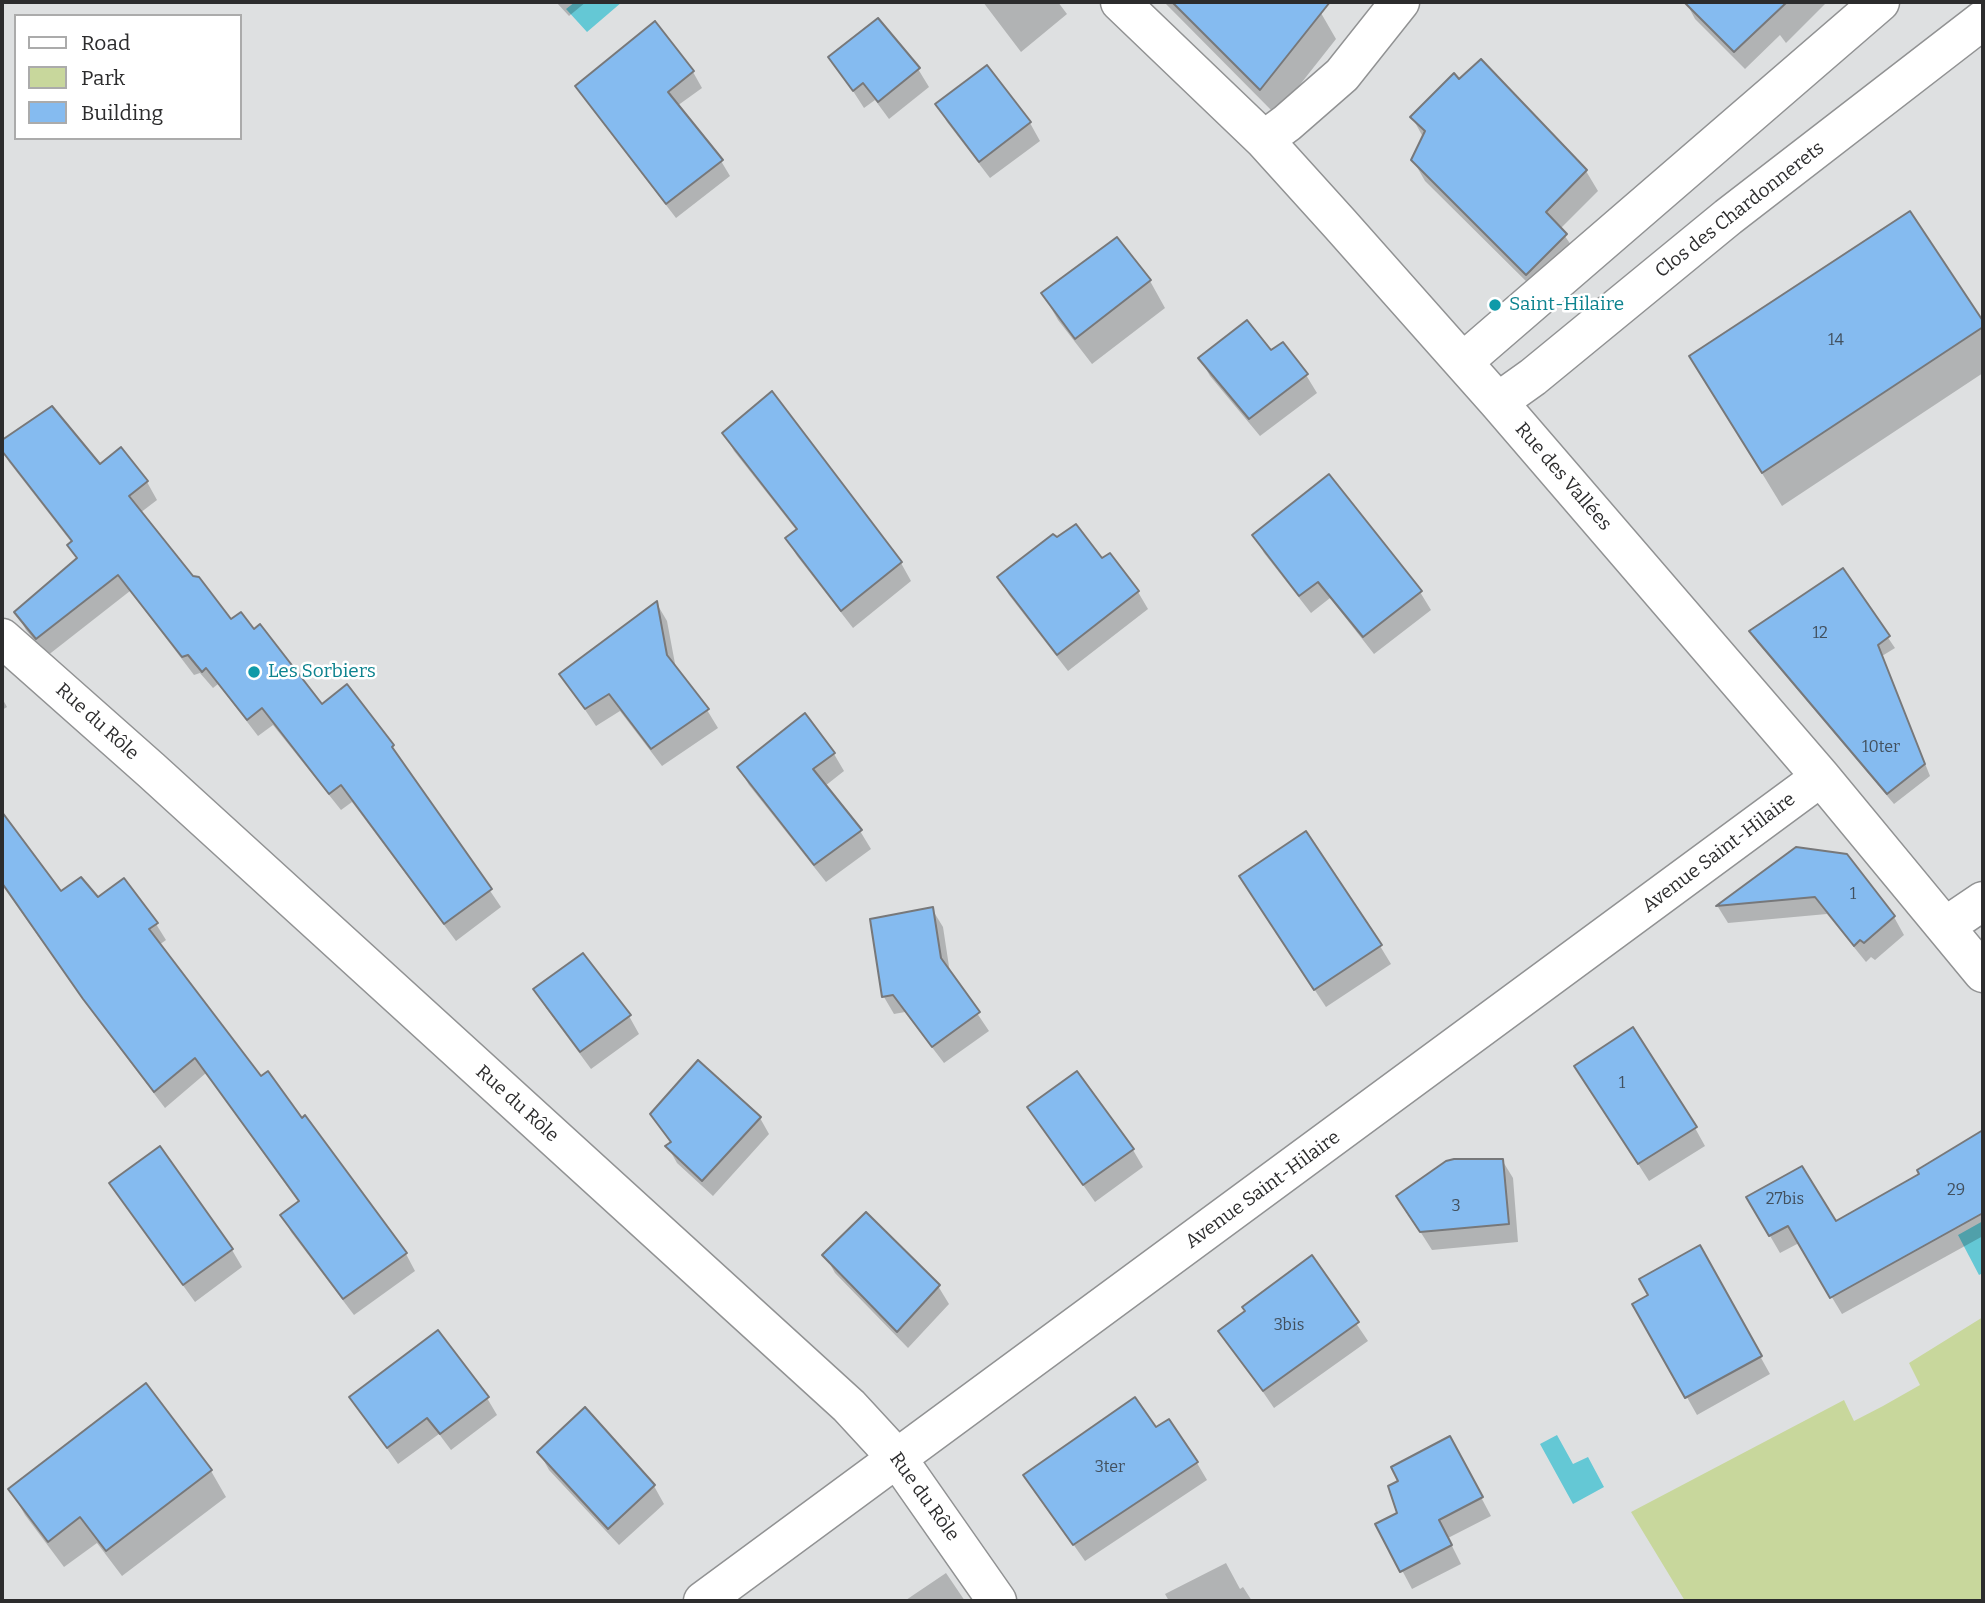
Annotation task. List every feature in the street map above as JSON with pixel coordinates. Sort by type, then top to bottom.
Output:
[{"type":"street","name":"Rue des Vallées","points":[[1119,2],[1264,140],[1463,362],[1821,777],[1983,973]]},
{"type":"street","points":[[1264,140],[1342,75],[1401,2]]},
{"type":"street","points":[[1463,362],[1880,2]]},
{"type":"street","name":"Clos des Chardonnerets","points":[[1498,402],[1533,377],[1739,209],[1983,20]]},
{"type":"street","name":"Rue du Rôle","points":[[2,638],[849,1406],[897,1458],[997,1601]]},
{"type":"street","name":"Avenue Saint-Hilaire","points":[[703,1601],[1821,777]]},
{"type":"street","points":[[1946,926],[1983,901]]},
{"type":"green space","points":[[1983,1317],[1983,1601],[1685,1601],[1631,1512],[1844,1400],[1854,1421],[1883,1406],[1920,1385],[1909,1363]]},
{"type":"water","points":[[575,2],[622,2],[587,32],[566,9]]},
{"type":"water","points":[[1983,1221],[1983,1273],[1979,1275],[1958,1235]]},
{"type":"water","points":[[1557,1435],[1573,1464],[1588,1457],[1604,1487],[1573,1504],[1540,1444]]},
{"type":"building","points":[[1172,2],[1330,2],[1260,90]]},
{"type":"building","points":[[1684,2],[1787,2],[1734,52]]},
{"type":"building","points":[[878,18],[920,68],[878,102],[863,83],[853,91],[828,57]]},
{"type":"building","points":[[655,21],[694,71],[668,92],[723,160],[666,204],[575,86]]},
{"type":"building","points":[[1481,59],[1587,170],[1546,212],[1567,234],[1526,275],[1411,160],[1425,131],[1410,117],[1454,73],[1459,79]]},
{"type":"building","points":[[987,65],[1031,122],[979,162],[935,104]]},
{"type":"building","points":[[1910,211],[1983,321],[1983,327],[1762,473],[1689,356]]},
{"type":"building","points":[[1117,237],[1151,280],[1075,339],[1041,293]]},
{"type":"building","points":[[1247,320],[1271,350],[1283,342],[1308,374],[1249,419],[1198,358]]},
{"type":"building","points":[[772,391],[902,562],[841,611],[785,538],[797,529],[722,433]]},
{"type":"building","points":[[52,406],[100,464],[121,447],[148,481],[129,496],[193,576],[199,577],[231,619],[241,612],[254,629],[260,624],[322,704],[347,684],[394,745],[392,747],[492,889],[444,924],[341,785],[329,794],[262,708],[247,720],[206,668],[202,672],[188,655],[182,657],[118,575],[36,639],[14,612],[77,558],[67,545],[72,541],[2,451],[2,440]]},
{"type":"building","points":[[1329,474],[1422,591],[1363,637],[1318,582],[1299,596],[1252,535]]},
{"type":"building","points":[[1076,524],[1102,558],[1110,553],[1139,591],[1057,655],[997,577],[1053,534],[1057,537]]},
{"type":"building","points":[[1843,568],[1890,636],[1878,645],[1925,764],[1887,794],[1749,631]]},
{"type":"building","points":[[657,601],[667,655],[709,709],[651,749],[609,694],[585,709],[559,674]]},
{"type":"building","points":[[805,713],[835,753],[813,769],[862,830],[814,865],[737,767]]},
{"type":"building","points":[[2,812],[61,891],[81,877],[98,897],[124,878],[158,923],[149,929],[261,1076],[268,1071],[302,1118],[305,1115],[407,1253],[343,1299],[280,1215],[299,1201],[195,1058],[154,1092],[83,999],[2,883]]},
{"type":"building","points":[[1306,831],[1382,945],[1314,990],[1239,876]]},
{"type":"building","points":[[1796,847],[1847,854],[1895,916],[1864,943],[1860,940],[1854,946],[1815,897],[1716,906]]},
{"type":"building","points":[[933,907],[941,958],[980,1012],[932,1047],[893,995],[882,997],[870,919]]},
{"type":"building","points":[[583,953],[631,1015],[580,1052],[533,989]]},
{"type":"building","points":[[1633,1027],[1697,1127],[1638,1164],[1574,1066]]},
{"type":"building","points":[[698,1060],[761,1117],[702,1181],[665,1146],[671,1142],[650,1114]]},
{"type":"building","points":[[1077,1071],[1134,1149],[1083,1185],[1027,1107]]},
{"type":"building","points":[[1983,1130],[1983,1213],[1830,1298],[1788,1226],[1769,1236],[1746,1197],[1802,1166],[1836,1221],[1919,1174],[1917,1170]]},
{"type":"building","points":[[160,1146],[233,1249],[183,1285],[109,1183]]},
{"type":"building","points":[[1503,1159],[1509,1224],[1420,1232],[1396,1196],[1446,1161]]},
{"type":"building","points":[[866,1212],[940,1285],[897,1332],[822,1255]]},
{"type":"building","points":[[1700,1245],[1762,1356],[1685,1398],[1632,1304],[1648,1295],[1639,1279]]},
{"type":"building","points":[[1312,1255],[1359,1322],[1263,1391],[1218,1331],[1245,1311],[1242,1307]]},
{"type":"building","points":[[438,1330],[489,1397],[440,1434],[427,1418],[387,1448],[349,1397]]},
{"type":"building","points":[[146,1383],[212,1470],[106,1551],[80,1517],[48,1542],[8,1489]]},
{"type":"building","points":[[1135,1397],[1156,1427],[1169,1419],[1198,1462],[1073,1545],[1023,1475]]},
{"type":"building","points":[[585,1407],[655,1485],[608,1529],[537,1452]]},
{"type":"building","points":[[1450,1436],[1483,1497],[1439,1520],[1452,1545],[1400,1572],[1375,1524],[1397,1513],[1388,1486],[1398,1481],[1391,1467]]},
{"type":"place","name":"Saint-Hilaire","points":[[1495,305]]},
{"type":"place","name":"Les Sorbiers","points":[[254,672]]}]
